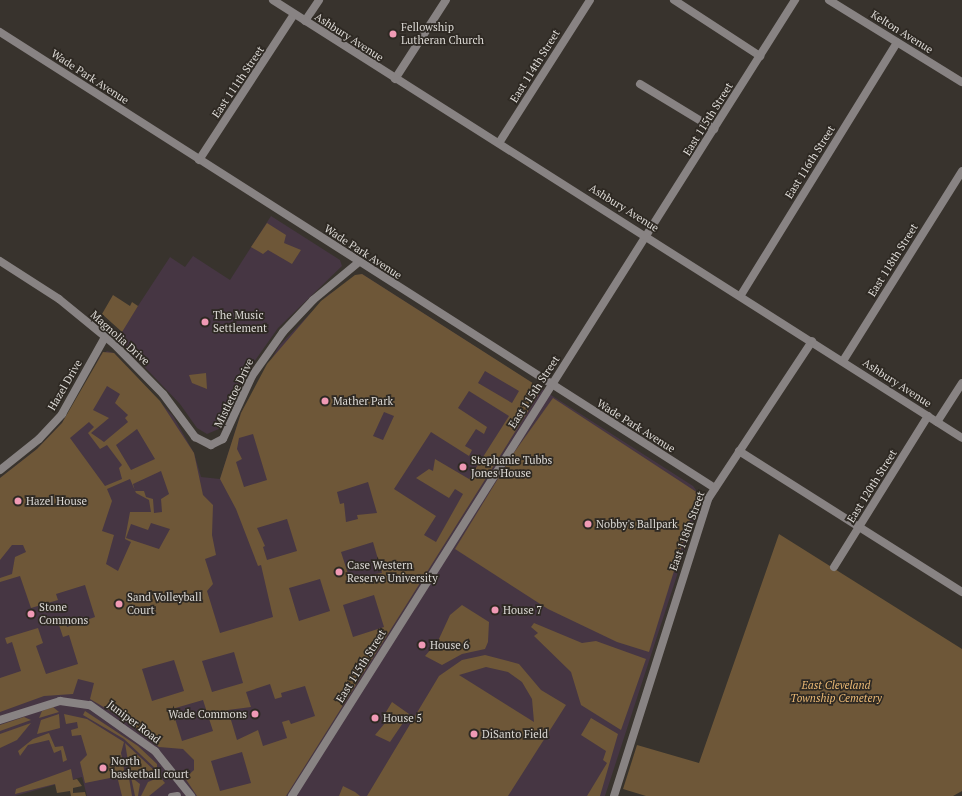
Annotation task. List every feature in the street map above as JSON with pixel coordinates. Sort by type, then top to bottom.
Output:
[{"type":"street","name":"Ashbury Avenue","points":[[272,0],[395,80],[647,235],[962,438]]},
{"type":"street","points":[[305,21],[319,0]]},
{"type":"street","points":[[395,80],[446,0]]},
{"type":"street","name":"East 114th Street","points":[[499,143],[590,0]]},
{"type":"street","points":[[674,0],[760,56]]},
{"type":"street","name":"East 115th Street","points":[[292,796],[795,0]]},
{"type":"street","name":"Kelton Avenue","points":[[829,0],[962,82]]},
{"type":"street","name":"East 111th Street","points":[[199,160],[294,14]]},
{"type":"street","name":"Wade Park Avenue","points":[[0,32],[551,386],[715,488]]},
{"type":"street","name":"East 116th Street","points":[[741,295],[897,42]]},
{"type":"street","points":[[640,84],[714,129]]},
{"type":"street","name":"East 118th Street","points":[[843,361],[962,171]]},
{"type":"street","name":"Magnolia Drive","points":[[0,261],[59,299],[105,337],[163,394],[195,437],[211,445]]},
{"type":"street","name":"Mistletoe Drive","points":[[211,445],[223,439],[252,376],[283,332],[313,300],[359,262]]},
{"type":"street","name":"Hazel Drive","points":[[0,470],[58,419],[105,337]]},
{"type":"street","name":"East 118th Street","points":[[614,796],[694,541],[715,488],[812,341]]},
{"type":"street","points":[[938,422],[962,383]]},
{"type":"street","name":"East 120th Street","points":[[834,566],[928,416]]},
{"type":"street","points":[[739,452],[962,592]]},
{"type":"street","name":"Juniper Road","points":[[0,720],[60,701],[90,705],[155,751],[191,796]]},
{"type":"shaded area","name":"The Music Settlement","points":[[271,216],[340,260],[342,266],[278,328],[249,369],[221,428],[207,434],[197,428],[180,404],[117,338],[170,257],[185,267],[193,256],[230,280]]},
{"type":"shaded area","name":"Case Western Reserve University","points":[[362,274],[693,486],[699,494],[700,505],[605,796],[87,796],[82,777],[15,796],[0,796],[0,478],[37,449],[62,423],[86,386],[100,356],[107,351],[114,353],[173,416],[194,453],[201,477],[220,479],[241,413],[279,346],[328,295]]},
{"type":"green space","points":[[267,223],[286,235],[284,243],[301,250],[292,264],[268,250],[263,254],[251,247]]},
{"type":"green space","points":[[362,274],[542,389],[286,796],[197,796],[185,778],[194,770],[194,760],[183,749],[159,747],[129,722],[90,699],[94,683],[78,679],[73,694],[44,696],[0,712],[0,678],[21,671],[12,642],[7,644],[5,638],[38,628],[43,643],[36,646],[46,674],[78,664],[69,635],[63,637],[58,622],[64,619],[67,627],[95,617],[85,585],[56,594],[58,600],[31,608],[20,576],[0,582],[0,578],[12,574],[15,557],[26,552],[23,545],[12,545],[0,560],[0,478],[37,449],[62,423],[103,352],[114,353],[160,401],[194,453],[203,495],[213,505],[212,535],[216,555],[205,559],[213,584],[207,591],[220,633],[273,617],[261,565],[258,566],[236,509],[220,479],[241,413],[267,364],[321,301],[355,275]],"holes":[[[485,371],[519,391],[512,403],[478,383]],[[107,386],[120,394],[115,403],[128,415],[125,418],[128,422],[104,442],[91,433],[109,418],[93,410]],[[469,391],[509,416],[469,479],[435,459],[433,471],[429,469],[416,478],[449,498],[455,489],[463,494],[436,542],[424,535],[436,516],[394,489],[431,432],[469,456],[472,450],[465,446],[476,429],[484,434],[487,427],[458,408]],[[384,412],[394,416],[383,440],[373,436]],[[89,422],[94,427],[88,433],[100,449],[107,445],[122,465],[119,468],[122,479],[105,486],[70,438]],[[137,429],[155,459],[131,470],[116,445]],[[253,434],[267,480],[244,487],[236,462],[242,459],[237,449],[239,438]],[[161,471],[169,494],[161,499],[162,512],[154,513],[153,499],[146,497],[144,491],[135,491],[149,500],[151,512],[130,512],[125,539],[131,542],[118,571],[106,564],[114,535],[102,531],[112,501],[107,489],[130,479],[135,490],[133,484]],[[368,482],[377,513],[357,515],[358,519],[346,522],[344,503],[340,504],[337,492]],[[287,519],[297,551],[267,560],[263,547],[265,546],[257,528]],[[151,523],[170,529],[159,549],[126,538],[131,524],[148,530]],[[373,542],[382,573],[363,576],[364,579],[351,583],[341,552]],[[320,579],[330,611],[299,621],[289,588]],[[374,595],[384,627],[353,637],[343,605]],[[234,652],[243,683],[212,692],[202,661]],[[174,660],[184,691],[152,701],[142,669]],[[270,684],[275,699],[282,697],[281,693],[305,686],[315,716],[291,724],[289,720],[282,722],[287,738],[263,746],[258,730],[237,740],[228,710],[251,707],[246,692]],[[203,700],[213,731],[182,741],[172,709]],[[242,752],[251,783],[220,791],[211,761]]]},
{"type":"green space","points":[[113,295],[130,306],[132,302],[138,306],[122,332],[102,314]]},
{"type":"green space","points":[[206,373],[207,389],[192,383],[189,375]]},
{"type":"green space","name":"Nobby's Ballpark","points":[[553,398],[698,493],[649,652],[617,642],[548,609],[455,549],[513,454]]},
{"type":"green space","name":"East Cleveland Township Cemetery","points":[[779,534],[962,649],[962,791],[953,796],[646,796],[623,789],[637,745],[699,763]]},
{"type":"green space","points":[[462,605],[489,622],[488,642],[485,649],[462,654],[442,665],[425,656],[438,641],[450,615]]},
{"type":"green space","points":[[534,623],[582,643],[596,641],[646,659],[621,730],[581,705],[571,672],[534,636],[538,633],[531,627]]},
{"type":"green space","name":"DiSanto Field","points":[[485,655],[519,664],[541,690],[566,705],[508,796],[367,796],[439,676],[462,660]],"holes":[[[486,667],[508,672],[522,682],[532,699],[534,722],[459,675]]]},
{"type":"green space","points":[[392,702],[409,714],[390,742],[375,735],[390,717],[386,712]]},
{"type":"green space","points":[[53,707],[59,712],[39,718],[42,711]]},
{"type":"green space","points":[[85,711],[138,746],[157,764],[157,770],[124,739],[83,715]]},
{"type":"green space","points":[[59,714],[60,728],[37,734],[41,720]]},
{"type":"green space","points":[[64,714],[87,719],[124,742],[121,753],[125,775],[85,783],[80,762],[87,755],[81,735],[72,736],[71,730],[78,728],[77,722],[66,724]]},
{"type":"green space","points":[[24,717],[31,720],[0,731],[0,725]]},
{"type":"green space","points":[[591,718],[618,734],[600,796],[587,796],[607,763],[603,760],[606,751],[581,735]]},
{"type":"green space","points":[[31,723],[17,740],[0,748],[0,734]]},
{"type":"green space","points":[[49,733],[55,747],[63,746],[67,760],[63,762],[61,750],[54,753],[49,740],[28,745],[20,756],[18,751],[33,739]]},
{"type":"green space","points":[[125,743],[156,772],[155,774],[140,778],[130,773]]},
{"type":"green space","points":[[71,769],[73,780],[77,779],[82,786],[73,788],[73,793],[85,792],[86,796],[71,796],[70,791],[57,793],[55,784],[15,794],[16,789]]},
{"type":"green space","points":[[131,777],[140,784],[138,796],[135,796]]},
{"type":"green space","points":[[160,777],[165,783],[149,796],[141,796],[148,782]]},
{"type":"green space","points":[[129,778],[132,796],[122,796],[118,780]]},
{"type":"green space","points":[[343,786],[355,792],[360,796],[339,796]]},
{"type":"place","name":"Fellowship Lutheran Church","points":[[393,34]]},
{"type":"place","name":"The Music Settlement","points":[[205,322]]},
{"type":"place","name":"Mather Park","points":[[325,401]]},
{"type":"place","name":"Stephanie Tubbs Jones House","points":[[463,467]]},
{"type":"place","name":"Hazel House","points":[[18,501]]},
{"type":"place","name":"Nobby's Ballpark","points":[[588,524]]},
{"type":"place","name":"Case Western Reserve University","points":[[339,572]]},
{"type":"place","name":"Sand Volleyball Court","points":[[119,604]]},
{"type":"place","name":"House 7","points":[[495,610]]},
{"type":"place","name":"Stone Commons","points":[[31,614]]},
{"type":"place","name":"House 6","points":[[422,645]]},
{"type":"place","name":"Wade Commons","points":[[255,714]]},
{"type":"place","name":"House 5","points":[[375,718]]},
{"type":"place","name":"DiSanto Field","points":[[474,734]]},
{"type":"place","name":"North basketball court","points":[[103,768]]}]
